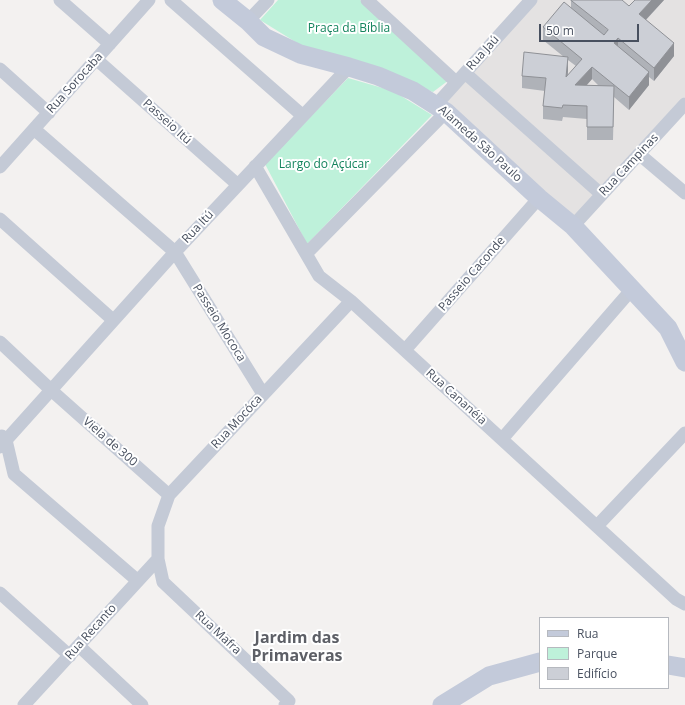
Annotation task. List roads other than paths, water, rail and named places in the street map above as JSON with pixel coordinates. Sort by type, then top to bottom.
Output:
[{"type":"street","points":[[60,0],[110,44]]},
{"type":"street","name":"Rua Sorocaba","points":[[0,167],[149,0]]},
{"type":"street","points":[[172,0],[303,116]]},
{"type":"street","name":"Alameda São Paulo","points":[[222,0],[248,21],[264,37],[300,54],[378,76],[413,91],[441,108],[539,198],[573,226],[633,288],[668,328],[685,362]]},
{"type":"street","points":[[248,21],[268,0]]},
{"type":"street","points":[[367,0],[601,194]]},
{"type":"street","name":"Rua Jaú","points":[[306,254],[441,108],[461,78],[530,0]]},
{"type":"street","name":"Passeio Itú","points":[[96,59],[238,185]]},
{"type":"street","name":"Rua Itú","points":[[2,440],[51,390],[175,252],[349,67]]},
{"type":"street","points":[[0,69],[49,112]]},
{"type":"street","name":"Rua Campinas","points":[[573,226],[685,104]]},
{"type":"street","points":[[34,129],[175,252]]},
{"type":"street","points":[[639,154],[685,194]]},
{"type":"street","name":"Rua Cananéia","points":[[255,166],[319,276],[351,301],[676,599],[685,604]]},
{"type":"street","name":"Passeio Caconde","points":[[405,350],[539,198]]},
{"type":"street","points":[[0,219],[113,320]]},
{"type":"street","name":"Passeio Mococa","points":[[175,252],[263,394]]},
{"type":"street","points":[[502,439],[633,288]]},
{"type":"street","name":"Rua Mocóca","points":[[158,559],[158,526],[169,494],[351,301]]},
{"type":"street","name":"Viela de 300","points":[[0,342],[51,390],[169,494]]},
{"type":"street","points":[[597,526],[685,433]]},
{"type":"street","points":[[2,440],[14,474],[138,581]]},
{"type":"street","name":"Rua Recanto","points":[[24,705],[158,559]]},
{"type":"street","name":"Rua Mafra","points":[[158,559],[163,582],[287,703]]},
{"type":"street","points":[[0,593],[70,656]]},
{"type":"street","points":[[79,646],[142,705]]},
{"type":"street","points":[[442,705],[489,676],[539,662]]},
{"type":"street","points":[[669,665],[685,668]]},
{"type":"district","name":"Jardim das Primaveras","points":[[297,647]]},
{"type":"park label","name":"Praça da Bíblia","points":[[349,29]]},
{"type":"park label","name":"Largo do Açúcar","points":[[324,165]]}]
